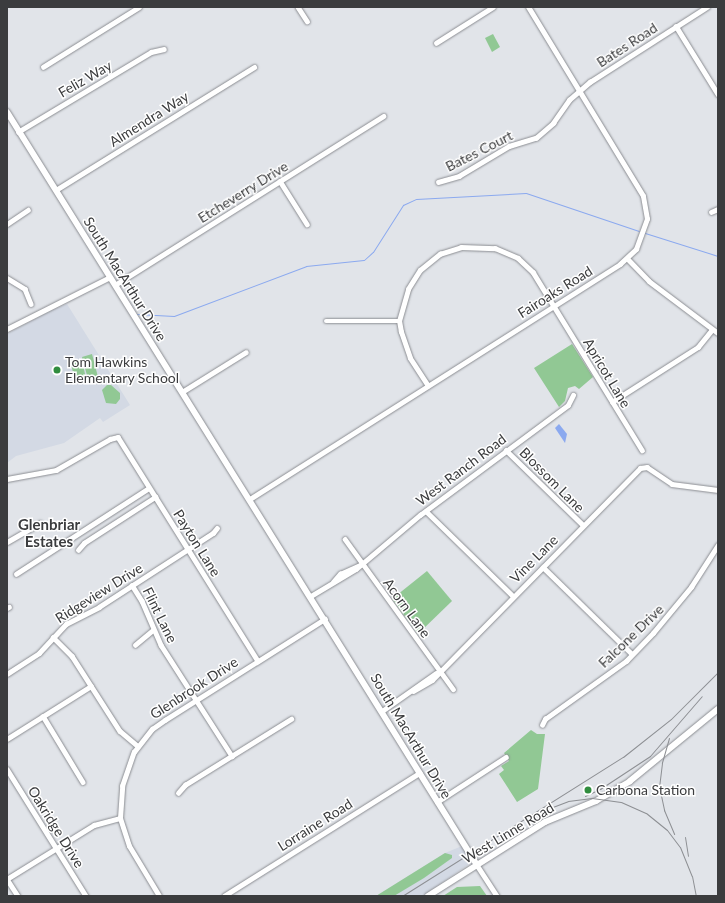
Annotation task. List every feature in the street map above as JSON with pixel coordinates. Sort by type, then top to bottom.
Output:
[{"type":"street","points":[[43,67],[139,7]]},
{"type":"street","points":[[298,7],[307,21]]},
{"type":"street","points":[[436,43],[493,7]]},
{"type":"street","name":"Fairoaks Road","points":[[250,499],[628,259],[638,245],[645,228],[645,202],[637,182],[528,7]]},
{"type":"street","name":"Bates Road","points":[[580,90],[707,7]]},
{"type":"street","points":[[676,26],[718,94]]},
{"type":"street","name":"Feliz Way","points":[[18,132],[151,52],[164,49]]},
{"type":"street","name":"Almendra Way","points":[[56,190],[254,67]]},
{"type":"street","name":"Bates Court","points":[[438,182],[459,176],[510,146],[536,138],[553,123],[569,100],[580,90]]},
{"type":"street","name":"South MacArthur Drive","points":[[7,112],[18,132],[311,596]]},
{"type":"street","name":"Etcheverry Drive","points":[[115,285],[383,116]]},
{"type":"street","points":[[280,181],[307,224]]},
{"type":"street","points":[[711,212],[718,209]]},
{"type":"street","points":[[7,224],[28,210]]},
{"type":"street","name":"Apricot Lane","points":[[399,321],[408,289],[420,270],[440,254],[473,246],[495,248],[518,258],[534,272],[642,450]]},
{"type":"street","points":[[628,259],[648,281],[718,333]]},
{"type":"street","points":[[7,329],[110,277]]},
{"type":"street","points":[[7,278],[25,289],[31,304]]},
{"type":"street","points":[[326,321],[399,321],[410,358],[428,386]]},
{"type":"street","points":[[612,402],[698,347],[712,330]]},
{"type":"street","points":[[182,392],[246,352]]},
{"type":"street","name":"West Ranch Road","points":[[311,596],[361,564],[426,511],[568,404],[573,395]]},
{"type":"street","name":"Payton Lane","points":[[7,479],[56,470],[110,439],[118,437],[258,661]]},
{"type":"street","name":"Blossom Lane","points":[[506,450],[582,525]]},
{"type":"street","name":"Vine Lane","points":[[382,711],[413,691],[418,684],[439,671],[636,471],[647,466],[672,484],[718,490]]},
{"type":"street","points":[[16,574],[149,488]]},
{"type":"street","points":[[78,550],[84,543],[155,497]]},
{"type":"street","points":[[426,511],[513,596]]},
{"type":"street","points":[[7,542],[40,523]]},
{"type":"street","name":"Ridgeview Drive","points":[[7,674],[35,656],[66,624],[99,607],[213,533],[217,528]]},
{"type":"street","name":"Acorn Lane","points":[[344,539],[453,689]]},
{"type":"street","name":"Falcone Drive","points":[[542,725],[545,719],[604,678],[632,654],[673,611],[718,544]]},
{"type":"street","points":[[542,566],[632,654]]},
{"type":"street","name":"Flint Lane","points":[[132,585],[142,601],[153,630],[232,756]]},
{"type":"street","points":[[311,596],[325,619]]},
{"type":"street","name":"South MacArthur Drive","points":[[325,619],[477,865]]},
{"type":"street","name":"Glenbrook Drive","points":[[159,896],[129,846],[120,818],[122,786],[130,759],[138,746],[152,729],[196,699],[325,619]]},
{"type":"street","points":[[135,645],[153,630]]},
{"type":"street","points":[[54,637],[72,656],[120,731],[138,746]]},
{"type":"street","points":[[7,738],[91,686]]},
{"type":"street","name":"West Linne Road","points":[[428,896],[545,822],[592,803],[630,781],[718,709]]},
{"type":"street","points":[[43,716],[83,782]]},
{"type":"street","points":[[178,793],[185,785],[291,719]]},
{"type":"street","points":[[437,802],[506,757]]},
{"type":"street","name":"Oakridge Drive","points":[[7,769],[86,896]]},
{"type":"street","name":"Lorraine Road","points":[[224,896],[419,773]]},
{"type":"street","points":[[18,896],[7,879],[56,847],[94,825],[120,818]]},
{"type":"street","points":[[477,865],[497,896]]},
{"type":"shaded area","name":"Tom Hawkins Elementary School","points":[[67,304],[130,405],[103,422],[100,418],[64,443],[16,456],[7,463],[7,334],[52,310]]},
{"type":"shaded area","points":[[462,846],[470,860],[469,864],[423,896],[376,896],[445,853]]},
{"type":"green space","points":[[493,34],[500,47],[492,52],[485,38]]},
{"type":"green space","points":[[572,344],[593,377],[579,389],[575,386],[568,388],[565,401],[559,407],[534,368]]},
{"type":"green space","points":[[92,354],[98,377],[88,379],[82,357]]},
{"type":"green space","points":[[82,361],[86,378],[75,381],[71,364]]},
{"type":"green space","points":[[107,385],[111,385],[120,393],[120,399],[116,404],[106,403],[102,390]]},
{"type":"green space","points":[[427,571],[452,601],[418,634],[392,599]]},
{"type":"green space","points":[[531,730],[537,734],[545,734],[538,789],[517,802],[499,774],[504,770],[501,766],[509,761],[504,753]]},
{"type":"green space","points":[[445,853],[452,855],[452,858],[424,878],[394,896],[376,896]]},
{"type":"green space","points":[[480,886],[487,896],[443,896],[457,887]]},
{"type":"water","points":[[559,424],[567,434],[565,443],[555,428]]},
{"type":"waterway","points":[[137,314],[174,316],[306,266],[364,260],[373,252],[403,205],[416,199],[526,193],[639,231]]},
{"type":"waterway","points":[[645,233],[718,256]]},
{"type":"railway","points":[[402,896],[623,757],[671,719],[718,672]]},
{"type":"railway","points":[[585,796],[600,789],[650,756],[702,696]]},
{"type":"railway","points":[[669,738],[662,763],[659,786],[664,810],[674,834]]},
{"type":"railway","points":[[550,808],[568,801],[592,798],[621,802],[646,813],[667,830],[680,847],[692,876],[696,896]]},
{"type":"railway","points":[[685,837],[688,856]]},
{"type":"place","name":"Tom Hawkins Elementary School","points":[[57,370]]},
{"type":"place","name":"Carbona Station","points":[[588,790]]},
{"type":"district","name":"Glenbriar Estates","points":[[49,532]]}]
